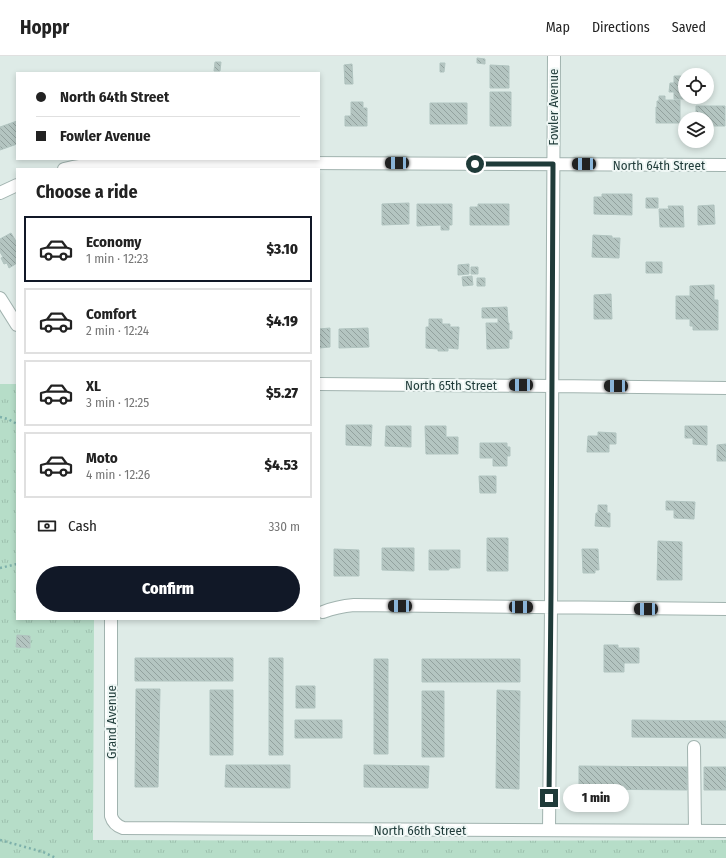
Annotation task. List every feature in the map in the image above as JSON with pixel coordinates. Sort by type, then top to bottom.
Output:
[{"type":"street","name":"Fowler Avenue","points":[[549,830],[554,56]]},
{"type":"street","name":"North 64th Street","points":[[68,168],[80,165],[115,162],[726,165]]},
{"type":"street","points":[[0,193],[16,185]]},
{"type":"street","points":[[0,298],[16,323]]},
{"type":"street","name":"North 65th Street","points":[[320,384],[726,388]]},
{"type":"street","points":[[323,612],[341,606],[354,605],[726,609]]},
{"type":"street","name":"Grand Avenue","points":[[111,620],[111,816],[112,821],[115,824]]},
{"type":"street","points":[[694,747],[694,831]]},
{"type":"street","name":"North 66th Street","points":[[115,824],[124,828],[726,831]]},
{"type":"path","points":[[0,417],[16,423]]},
{"type":"path","points":[[0,568],[16,564]]},
{"type":"path","points":[[0,840],[36,850],[56,858]]},
{"type":"green space","points":[[0,384],[16,384],[16,620],[94,620],[93,840],[726,840],[726,858],[0,858]]},
{"type":"building","points":[[477,58],[485,59],[485,64],[477,63]]},
{"type":"building","points":[[215,62],[221,62],[220,71],[214,71]]},
{"type":"building","points":[[440,63],[445,63],[444,72],[440,72]]},
{"type":"building","points":[[352,64],[353,84],[345,84],[344,65]]},
{"type":"building","points":[[490,65],[509,66],[509,88],[490,88]]},
{"type":"building","points":[[674,76],[678,76],[678,99],[674,99],[674,92],[669,92],[670,83],[674,83]]},
{"type":"building","points":[[490,92],[511,92],[511,126],[490,126]]},
{"type":"building","points":[[659,96],[665,96],[665,100],[678,100],[678,104],[680,104],[680,112],[678,112],[678,123],[656,123],[656,107],[657,101],[659,101]]},
{"type":"building","points":[[351,102],[363,102],[363,108],[367,108],[367,126],[345,126],[345,116],[351,116]]},
{"type":"building","points":[[430,103],[467,103],[467,124],[430,124]]},
{"type":"building","points":[[696,106],[725,106],[725,126],[714,126],[714,112],[696,112]]},
{"type":"building","points":[[16,121],[16,144],[0,150],[0,127]]},
{"type":"building","points":[[602,194],[632,194],[632,215],[594,214],[594,197],[602,197]]},
{"type":"building","points":[[646,198],[658,198],[658,208],[646,208]]},
{"type":"building","points":[[409,203],[409,224],[382,225],[382,204]]},
{"type":"building","points":[[417,204],[452,204],[452,225],[449,225],[449,230],[441,230],[441,225],[417,226]]},
{"type":"building","points":[[478,204],[509,204],[509,225],[470,225],[470,207],[478,207]]},
{"type":"building","points":[[714,205],[715,224],[698,225],[698,206]]},
{"type":"building","points":[[668,206],[683,206],[684,227],[660,227],[659,209],[669,209]]},
{"type":"building","points":[[11,233],[16,241],[16,264],[9,268],[7,263],[4,264],[1,258],[3,257],[0,252],[0,239]]},
{"type":"building","points":[[593,235],[620,238],[619,258],[592,257]]},
{"type":"building","points":[[646,262],[662,262],[662,273],[646,273]]},
{"type":"building","points":[[469,264],[469,274],[458,275],[458,265]]},
{"type":"building","points":[[471,267],[478,267],[478,274],[471,274]]},
{"type":"building","points":[[472,276],[473,285],[463,286],[462,277]]},
{"type":"building","points":[[477,278],[485,278],[485,286],[477,286]]},
{"type":"building","points":[[714,285],[714,300],[718,300],[718,330],[693,330],[693,326],[690,326],[690,319],[676,319],[676,296],[690,296],[690,286]]},
{"type":"building","points":[[611,294],[612,319],[594,319],[594,295]]},
{"type":"building","points":[[507,307],[509,331],[512,331],[512,339],[509,339],[509,348],[487,349],[486,323],[498,323],[498,318],[482,318],[482,308]]},
{"type":"building","points":[[429,319],[442,319],[442,324],[450,324],[450,327],[459,327],[458,349],[448,348],[448,351],[438,351],[438,349],[426,348],[426,327],[429,327]]},
{"type":"building","points":[[330,328],[330,347],[320,348],[320,329]]},
{"type":"building","points":[[368,328],[369,347],[339,348],[339,329]]},
{"type":"building","points":[[346,425],[372,425],[371,446],[346,445]]},
{"type":"building","points":[[386,426],[411,426],[411,447],[385,446]]},
{"type":"building","points":[[425,426],[446,426],[446,437],[458,437],[458,454],[426,454]]},
{"type":"building","points":[[685,426],[707,426],[707,445],[693,444],[693,438],[685,438]]},
{"type":"building","points":[[598,432],[616,433],[616,444],[609,444],[609,452],[587,452],[588,436],[598,436]]},
{"type":"building","points":[[480,443],[507,443],[507,447],[510,447],[510,456],[507,456],[507,466],[493,466],[493,458],[480,458]]},
{"type":"building","points":[[726,444],[726,461],[717,461],[717,445]]},
{"type":"building","points":[[479,476],[496,476],[496,493],[480,493]]},
{"type":"building","points":[[666,501],[695,502],[694,519],[674,518],[674,510],[666,510]]},
{"type":"building","points":[[598,505],[607,505],[607,513],[610,513],[610,527],[595,526]]},
{"type":"building","points":[[487,538],[508,538],[508,571],[487,571]]},
{"type":"building","points":[[658,541],[682,542],[682,580],[657,580]]},
{"type":"building","points":[[382,548],[414,548],[414,571],[382,570]]},
{"type":"building","points":[[334,549],[359,550],[359,576],[334,576]]},
{"type":"building","points":[[582,549],[598,549],[599,570],[595,570],[595,573],[583,573]]},
{"type":"building","points":[[429,550],[460,550],[460,568],[449,568],[449,570],[429,570]]},
{"type":"building","points":[[17,635],[30,636],[30,648],[16,647]]},
{"type":"building","points":[[604,645],[618,645],[618,648],[639,648],[639,663],[624,663],[624,672],[604,672]]},
{"type":"building","points":[[135,658],[233,658],[233,681],[135,681]]},
{"type":"building","points":[[269,658],[283,658],[283,755],[269,755]]},
{"type":"building","points":[[374,659],[388,659],[388,754],[374,754]]},
{"type":"building","points":[[422,659],[520,659],[520,682],[422,682]]},
{"type":"building","points":[[296,686],[315,686],[315,708],[296,708]]},
{"type":"building","points":[[136,689],[160,689],[158,787],[135,787]]},
{"type":"building","points":[[210,690],[233,690],[233,755],[210,755]]},
{"type":"building","points":[[497,690],[520,691],[519,789],[496,788]]},
{"type":"building","points":[[422,691],[444,691],[444,757],[422,757]]},
{"type":"building","points":[[295,720],[342,720],[342,738],[295,738]]},
{"type":"building","points":[[632,720],[726,721],[726,738],[632,737]]},
{"type":"building","points":[[226,765],[290,765],[290,788],[225,787]]},
{"type":"building","points":[[364,765],[429,766],[428,788],[364,787]]},
{"type":"building","points":[[579,766],[687,767],[687,790],[579,789]]},
{"type":"building","points":[[704,767],[726,767],[726,790],[704,790]]},
{"type":"route","points":[[475,164],[553,164],[549,798]]}]
